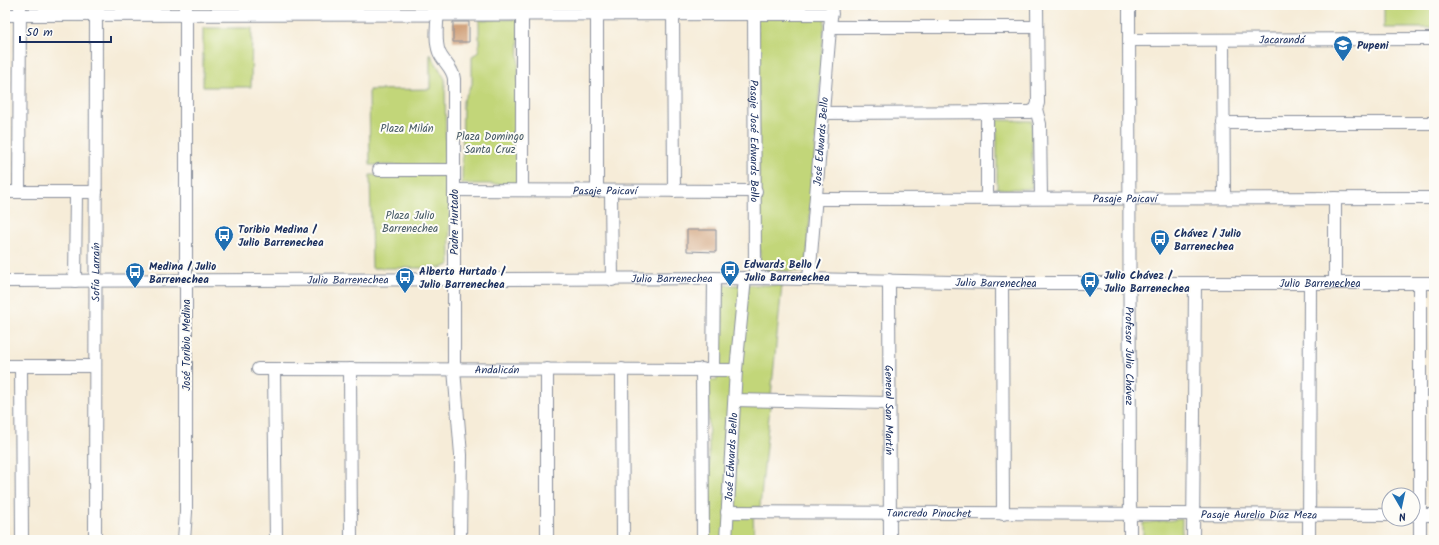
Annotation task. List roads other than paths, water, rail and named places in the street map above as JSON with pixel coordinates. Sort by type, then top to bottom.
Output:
[{"type":"street","points":[[1037,5],[1038,103],[1036,109],[1040,124],[1041,198]]},
{"type":"street","name":"Profesor Julio Chávez","points":[[1129,5],[1130,540]]},
{"type":"street","name":"Padre Hurtado","points":[[438,9],[438,50],[451,68],[454,79],[454,370],[461,455],[460,540]]},
{"type":"street","points":[[5,15],[20,10],[832,10]]},
{"type":"street","points":[[19,192],[20,10]]},
{"type":"street","name":"Sofía Larraín","points":[[95,540],[96,10]]},
{"type":"street","name":"José Toribio Medina","points":[[184,540],[186,10]]},
{"type":"street","points":[[522,10],[522,190]]},
{"type":"street","points":[[597,10],[597,191]]},
{"type":"street","points":[[673,10],[674,191]]},
{"type":"street","name":"Pasaje José Edwards Bello","points":[[750,278],[756,191],[754,10]]},
{"type":"street","name":"José Edwards Bello","points":[[809,279],[832,10]]},
{"type":"street","points":[[830,28],[1037,27]]},
{"type":"street","name":"Jacarandá","points":[[1129,40],[1434,39]]},
{"type":"street","points":[[1223,40],[1224,198]]},
{"type":"street","points":[[823,113],[1030,112],[1036,109]]},
{"type":"street","points":[[987,112],[987,198]]},
{"type":"street","points":[[1223,123],[1434,123]]},
{"type":"street","points":[[379,170],[454,170]]},
{"type":"street","name":"Pasaje Paicaví","points":[[454,190],[756,191]]},
{"type":"street","points":[[611,191],[612,280]]},
{"type":"street","points":[[5,192],[96,192]]},
{"type":"street","name":"Sofía Larraín","points":[[75,281],[76,192]]},
{"type":"street","points":[[1335,198],[1335,283]]},
{"type":"street","name":"Pasaje Paicaví","points":[[816,199],[1434,198]]},
{"type":"street","points":[[703,540],[708,369],[714,278]]},
{"type":"street","name":"José Edwards Bello","points":[[726,540],[736,370],[750,278]]},
{"type":"street","name":"Julio Barrenechea","points":[[5,281],[612,280],[750,278],[1002,283],[1434,283]]},
{"type":"street","name":"General San Martín","points":[[889,280],[890,540]]},
{"type":"street","points":[[1002,283],[1003,514]]},
{"type":"street","points":[[1193,540],[1195,283]]},
{"type":"street","points":[[1309,540],[1310,283]]},
{"type":"street","points":[[1416,487],[1420,283]]},
{"type":"street","points":[[5,366],[95,366]]},
{"type":"street","points":[[21,366],[22,540]]},
{"type":"street","name":"Andalicán","points":[[258,369],[736,370]]},
{"type":"street","points":[[274,369],[276,540]]},
{"type":"street","points":[[350,369],[351,540]]},
{"type":"street","points":[[547,369],[547,540]]},
{"type":"street","points":[[622,369],[623,540]]},
{"type":"street","points":[[734,400],[889,403]]},
{"type":"street","name":"Tancredo Pinochet","points":[[727,512],[1130,514]]},
{"type":"street","name":"Pasaje Aurelio Díaz Meza","points":[[1130,514],[1381,515]]},
{"type":"street","points":[[1421,515],[1434,515]]},
{"type":"street","points":[[1418,527],[1420,540]]},
{"type":"place","name":"Pupeni","points":[[1343,62]]},
{"type":"place","name":"Toribio Medina / Julio Barrenechea","points":[[224,252]]},
{"type":"place","name":"Chávez / Julio Barrenechea","points":[[1160,256]]},
{"type":"place","name":"Edwards Bello / Julio Barrenechea","points":[[730,287]]},
{"type":"place","name":"Medina / Julio Barrenechea","points":[[135,289]]},
{"type":"place","name":"Alberto Hurtado / Julio Barrenechea","points":[[405,294]]},
{"type":"place","name":"Julio Chávez / Julio Barrenechea","points":[[1090,298]]},
{"type":"park label","name":"Plaza Milán","points":[[407,128]]},
{"type":"park label","name":"Plaza Domingo Santa Cruz","points":[[490,142]]},
{"type":"park label","name":"Plaza Julio Barrenechea","points":[[410,221]]}]
